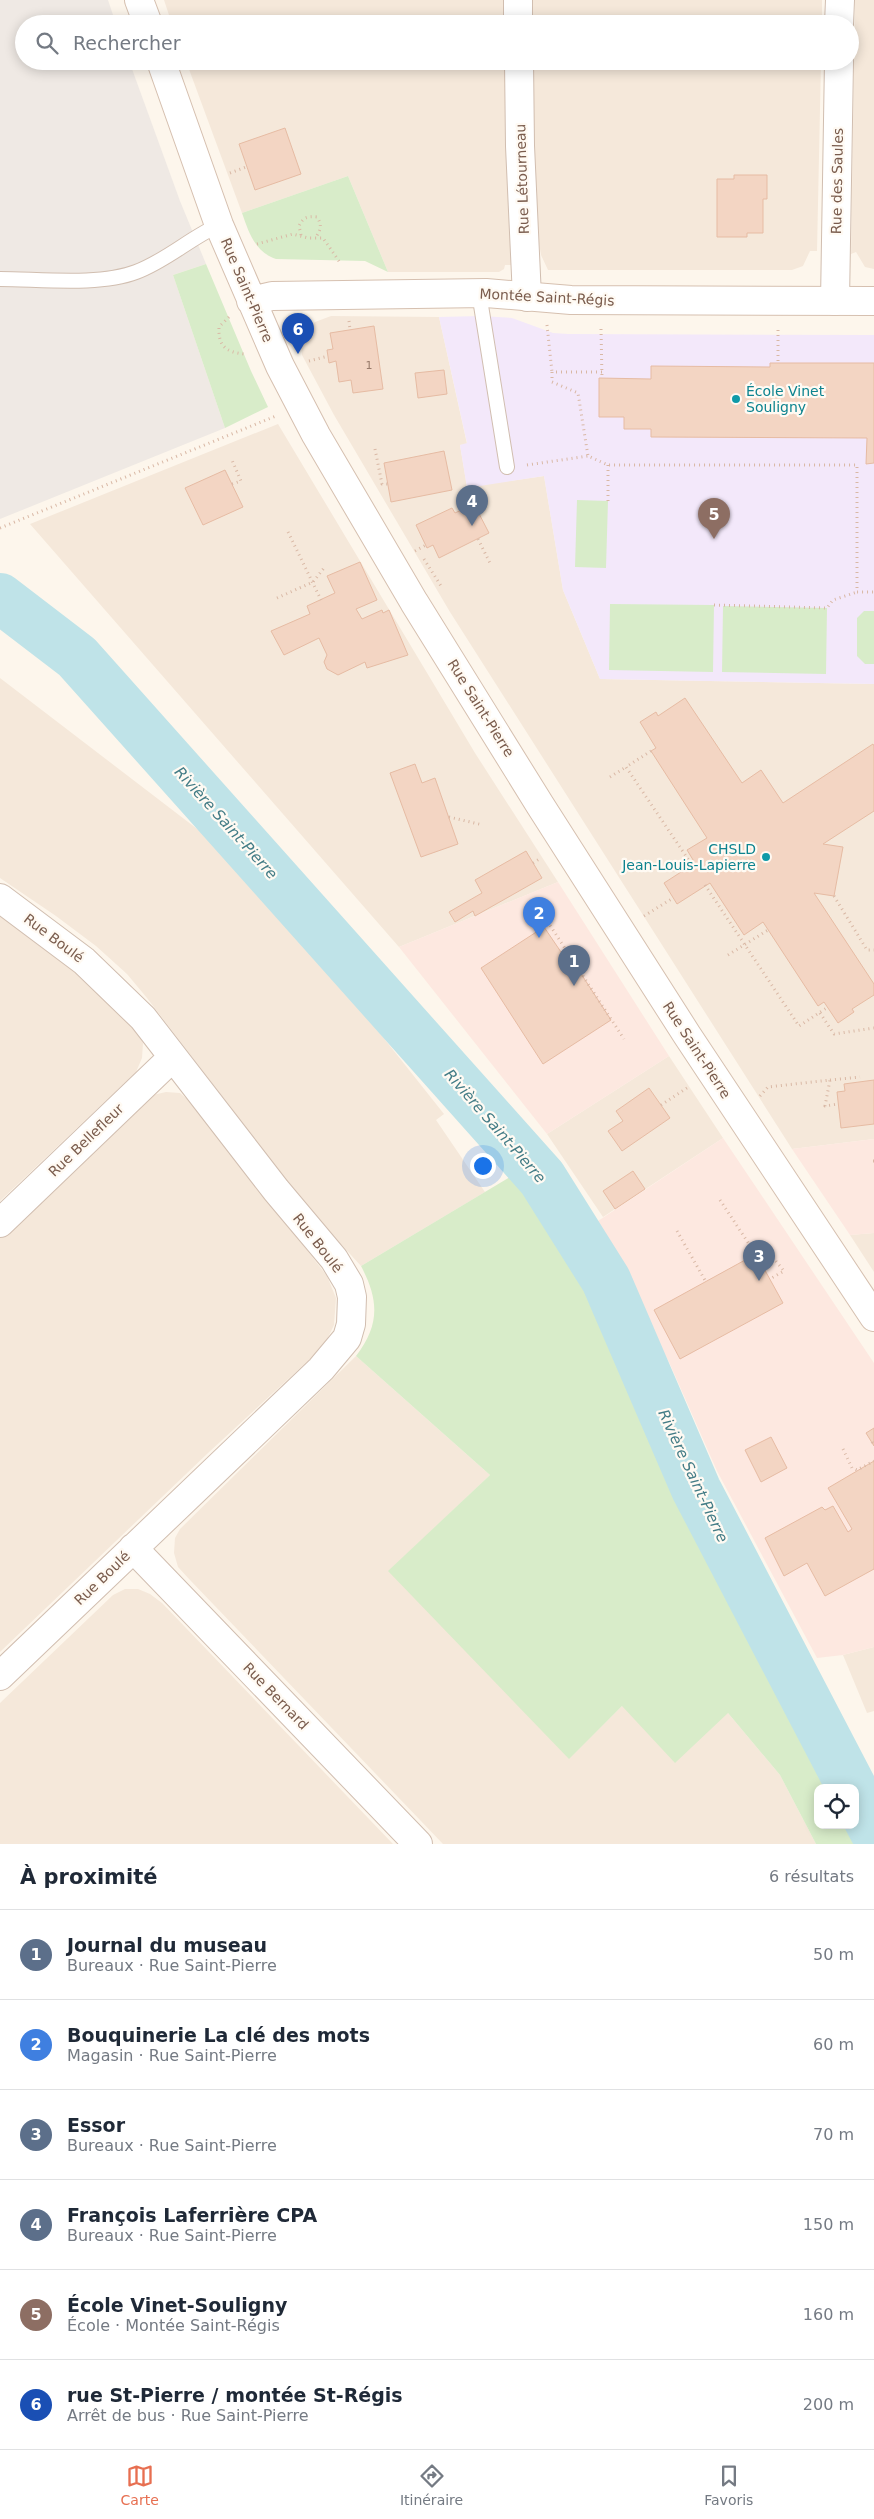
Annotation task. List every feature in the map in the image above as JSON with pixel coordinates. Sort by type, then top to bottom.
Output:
[{"type":"street","points":[[139,0],[145,15]]},
{"type":"street","points":[[518,0],[518,15]]},
{"type":"street","points":[[840,0],[840,15]]},
{"type":"street","name":"Rue Saint-Pierre","points":[[164,70],[219,226],[241,308],[414,602],[687,1036],[874,1317]]},
{"type":"street","name":"Rue Létourneau","points":[[519,70],[520,146],[527,297]]},
{"type":"street","name":"Rue des Saules","points":[[835,301],[839,70]]},
{"type":"street","name":"Montée Saint-Régis","points":[[241,308],[272,296],[479,293],[571,300],[874,302]]},
{"type":"street","name":"Rue Boulé","points":[[0,898],[47,932],[114,988],[147,1022],[276,1190],[334,1258],[349,1284],[352,1308],[347,1338],[321,1369],[0,1676]]},
{"type":"street","name":"Rue Bellefleur","points":[[0,1223],[173,1058]]},
{"type":"street","name":"Rue Bernard","points":[[134,1548],[418,1844]]},
{"type":"lane","points":[[0,278],[101,279],[124,276],[138,272],[200,234],[219,226]]},
{"type":"lane","points":[[479,293],[507,467]]},
{"type":"path","points":[[224,175],[246,167]]},
{"type":"path","points":[[301,235],[299,226],[302,219],[310,216],[318,217],[321,223],[321,230],[316,237]]},
{"type":"path","points":[[252,247],[294,234],[308,238],[323,238],[341,264]]},
{"type":"path","points":[[241,308],[219,327],[220,344],[227,351],[249,355]]},
{"type":"path","points":[[547,324],[552,382],[578,393],[588,456]]},
{"type":"path","points":[[601,329],[602,378]]},
{"type":"path","points":[[778,330],[778,363]]},
{"type":"path","points":[[301,363],[328,356]]},
{"type":"path","points":[[552,372],[602,372]]},
{"type":"path","points":[[0,528],[279,415]]},
{"type":"path","points":[[375,449],[382,484],[388,484]]},
{"type":"path","points":[[542,463],[588,456],[608,465],[857,465],[857,592]]},
{"type":"path","points":[[232,460],[241,481],[232,484]]},
{"type":"path","points":[[608,465],[608,501]]},
{"type":"path","points":[[288,532],[321,600]]},
{"type":"path","points":[[478,539],[491,565]]},
{"type":"path","points":[[418,550],[441,586]]},
{"type":"path","points":[[276,598],[313,582],[324,568]]},
{"type":"path","points":[[714,605],[827,608],[834,600],[857,592],[874,592]]},
{"type":"path","points":[[610,777],[651,751]]},
{"type":"path","points":[[626,767],[692,865]]},
{"type":"path","points":[[449,817],[483,825]]},
{"type":"path","points":[[705,886],[799,1026],[828,1008]]},
{"type":"path","points":[[834,896],[867,950],[874,950]]},
{"type":"path","points":[[640,919],[673,898]]},
{"type":"path","points":[[542,913],[624,1039]]},
{"type":"path","points":[[547,931],[552,928]]},
{"type":"path","points":[[728,955],[768,930]]},
{"type":"path","points":[[820,1013],[834,1034],[874,1028]]},
{"type":"path","points":[[756,1100],[768,1087],[860,1077]]},
{"type":"path","points":[[830,1080],[825,1106],[838,1104]]},
{"type":"path","points":[[661,1105],[694,1084]]},
{"type":"path","points":[[720,1200],[751,1247],[774,1260],[784,1271],[770,1279]]},
{"type":"path","points":[[677,1231],[706,1282]]},
{"type":"path","points":[[843,1449],[852,1468],[857,1470],[874,1461]]},
{"type":"shaded area","points":[[0,0],[108,0],[113,15],[15,15],[15,70],[132,70],[180,201],[206,264],[173,275],[225,428],[0,519]]},
{"type":"shaded area","points":[[164,0],[506,0],[507,15],[169,15]]},
{"type":"shaded area","points":[[530,0],[822,0],[822,15],[530,15]]},
{"type":"shaded area","points":[[855,0],[874,0],[874,269],[865,267],[856,252],[851,254],[854,70],[859,70],[859,15],[855,15]]},
{"type":"shaded area","points":[[189,70],[507,70],[511,265],[505,265],[504,269],[499,272],[388,272],[348,176],[242,213]]},
{"type":"shaded area","points":[[531,70],[821,70],[817,251],[810,251],[803,266],[792,270],[548,270],[541,255],[535,220]]},
{"type":"shaded area","points":[[331,316],[439,317],[467,444],[460,445],[467,487],[544,476],[563,590],[600,679],[874,684],[874,1139],[792,1149],[450,612],[334,415],[302,355],[301,344],[305,332],[315,322]]},
{"type":"shaded area","points":[[481,316],[512,318],[553,333],[568,334],[874,335],[874,684],[600,679],[563,590],[544,476],[467,488],[460,445],[467,443],[439,317]]},
{"type":"shaded area","points":[[278,424],[475,753],[558,882],[399,947],[30,524]]},
{"type":"shaded area","points":[[0,678],[209,838],[275,901],[444,1114],[436,1120],[485,1192],[361,1266],[307,1207],[127,974],[96,946],[0,878]]},
{"type":"shaded area","points":[[558,882],[669,1056],[547,1134],[399,947]]},
{"type":"shaded area","points":[[0,916],[101,992],[136,1030],[143,1043],[142,1058],[136,1072],[0,1201]]},
{"type":"shaded area","points":[[669,1056],[723,1138],[603,1217],[547,1134]]},
{"type":"shaded area","points":[[166,1092],[180,1093],[197,1108],[327,1276],[336,1298],[334,1325],[324,1346],[208,1453],[0,1652],[0,1238],[136,1109],[153,1095]]},
{"type":"shaded area","points":[[723,1138],[874,1363],[874,1647],[843,1655],[817,1658],[717,1471],[669,1362],[592,1225]]},
{"type":"shaded area","points":[[874,1139],[874,1233],[850,1235],[792,1149]]},
{"type":"shaded area","points":[[874,1233],[874,1272],[850,1235]]},
{"type":"shaded area","points":[[356,1356],[490,1475],[389,1571],[569,1758],[622,1706],[728,1713],[780,1775],[816,1844],[443,1844],[190,1580],[178,1567],[174,1553],[175,1538],[180,1529]]},
{"type":"shaded area","points":[[125,1589],[138,1589],[150,1594],[162,1603],[393,1844],[0,1844],[0,1703],[113,1595]]},
{"type":"shaded area","points":[[874,1647],[874,1711],[867,1713],[843,1655]]},
{"type":"green space","points":[[348,176],[388,272],[365,261],[276,259],[258,247],[250,234],[242,213]]},
{"type":"green space","points":[[206,264],[268,407],[225,428],[173,275]]},
{"type":"green space","points":[[577,500],[608,501],[606,568],[575,567]]},
{"type":"green space","points":[[610,604],[714,605],[713,672],[609,670]]},
{"type":"green space","points":[[723,606],[827,608],[826,674],[722,672]]},
{"type":"green space","points":[[864,611],[874,611],[874,664],[865,664],[857,656],[857,618]]},
{"type":"green space","points":[[520,1171],[587,1292],[638,1405],[768,1678],[824,1784],[814,1784],[814,1829],[848,1829],[856,1844],[816,1844],[780,1775],[728,1713],[675,1763],[622,1706],[569,1759],[388,1571],[490,1475],[356,1356],[369,1334],[374,1312],[371,1290],[361,1266]]},
{"type":"building","points":[[285,128],[301,174],[255,190],[239,144]]},
{"type":"building","points":[[734,175],[767,175],[767,199],[763,199],[763,233],[747,233],[747,237],[717,237],[717,179],[734,179]]},
{"type":"building","points":[[374,326],[383,389],[353,393],[351,380],[339,382],[336,361],[329,363],[327,350],[333,349],[330,333]]},
{"type":"building","name":"École Vinet Souligny","points":[[770,363],[874,363],[874,463],[866,464],[867,438],[651,437],[651,429],[624,429],[624,417],[599,417],[599,378],[651,379],[651,366],[770,367]]},
{"type":"building","points":[[444,370],[447,394],[418,398],[415,373]]},
{"type":"building","points":[[444,451],[452,490],[391,502],[384,463]]},
{"type":"building","points":[[225,470],[243,507],[203,525],[185,488]]},
{"type":"building","points":[[474,504],[489,533],[439,558],[433,545],[427,548],[416,525],[452,508],[455,513]]},
{"type":"building","points":[[360,562],[377,600],[356,609],[362,619],[382,610],[383,613],[389,610],[408,655],[367,668],[365,662],[338,675],[327,669],[324,662],[327,655],[319,638],[284,655],[271,631],[310,614],[307,606],[335,593],[327,576]]},
{"type":"building","name":"CHSLD Jean-Louis-Lapierre","points":[[685,698],[742,783],[761,770],[783,803],[873,744],[874,746],[874,811],[823,844],[843,847],[834,896],[814,893],[874,984],[874,995],[852,1009],[854,1012],[838,1023],[824,1002],[818,1006],[763,922],[744,935],[710,883],[677,904],[664,883],[695,863],[687,850],[707,838],[651,751],[656,748],[640,722],[656,712],[658,716]]},
{"type":"building","points":[[415,764],[422,783],[435,778],[458,844],[421,857],[390,773]]},
{"type":"building","points":[[526,851],[542,878],[475,916],[473,911],[455,922],[449,912],[482,893],[475,880]]},
{"type":"building","points":[[544,927],[561,952],[565,949],[611,1020],[543,1064],[481,968]]},
{"type":"building","points":[[874,1080],[874,1124],[841,1128],[837,1092],[845,1091],[844,1084]]},
{"type":"building","points":[[649,1088],[670,1118],[622,1151],[608,1131],[623,1121],[616,1111]]},
{"type":"building","points":[[633,1171],[645,1189],[615,1209],[603,1191]]},
{"type":"building","points":[[756,1254],[783,1303],[680,1359],[654,1310]]},
{"type":"building","points":[[874,1428],[874,1446],[866,1433]]},
{"type":"building","points":[[771,1437],[787,1468],[761,1482],[745,1450]]},
{"type":"building","points":[[874,1461],[874,1569],[825,1596],[807,1563],[784,1576],[765,1538],[822,1507],[825,1510],[833,1506],[848,1532],[852,1529],[828,1488]]},
{"type":"waterway","name":"Rivière Saint-Pierre","points":[[0,598],[77,657],[542,1178],[606,1280],[696,1489],[850,1784]]},
{"type":"waterway","name":"Rivière Saint-Pierre","points":[[859,1802],[874,1830]]},
{"type":"place","name":"rue St-Pierre / montée St-Régis","points":[[298,354]]},
{"type":"place","name":"École Vinet Souligny","points":[[736,399]]},
{"type":"place","name":"François Laferrière CPA","points":[[472,526]]},
{"type":"place","name":"École Vinet-Souligny","points":[[714,539]]},
{"type":"place","name":"CHSLD Jean-Louis-Lapierre","points":[[766,857]]},
{"type":"place","name":"Bouquinerie La clé des mots","points":[[539,938]]},
{"type":"place","name":"Journal du museau","points":[[574,986]]},
{"type":"place","name":"Essor","points":[[759,1281]]}]
